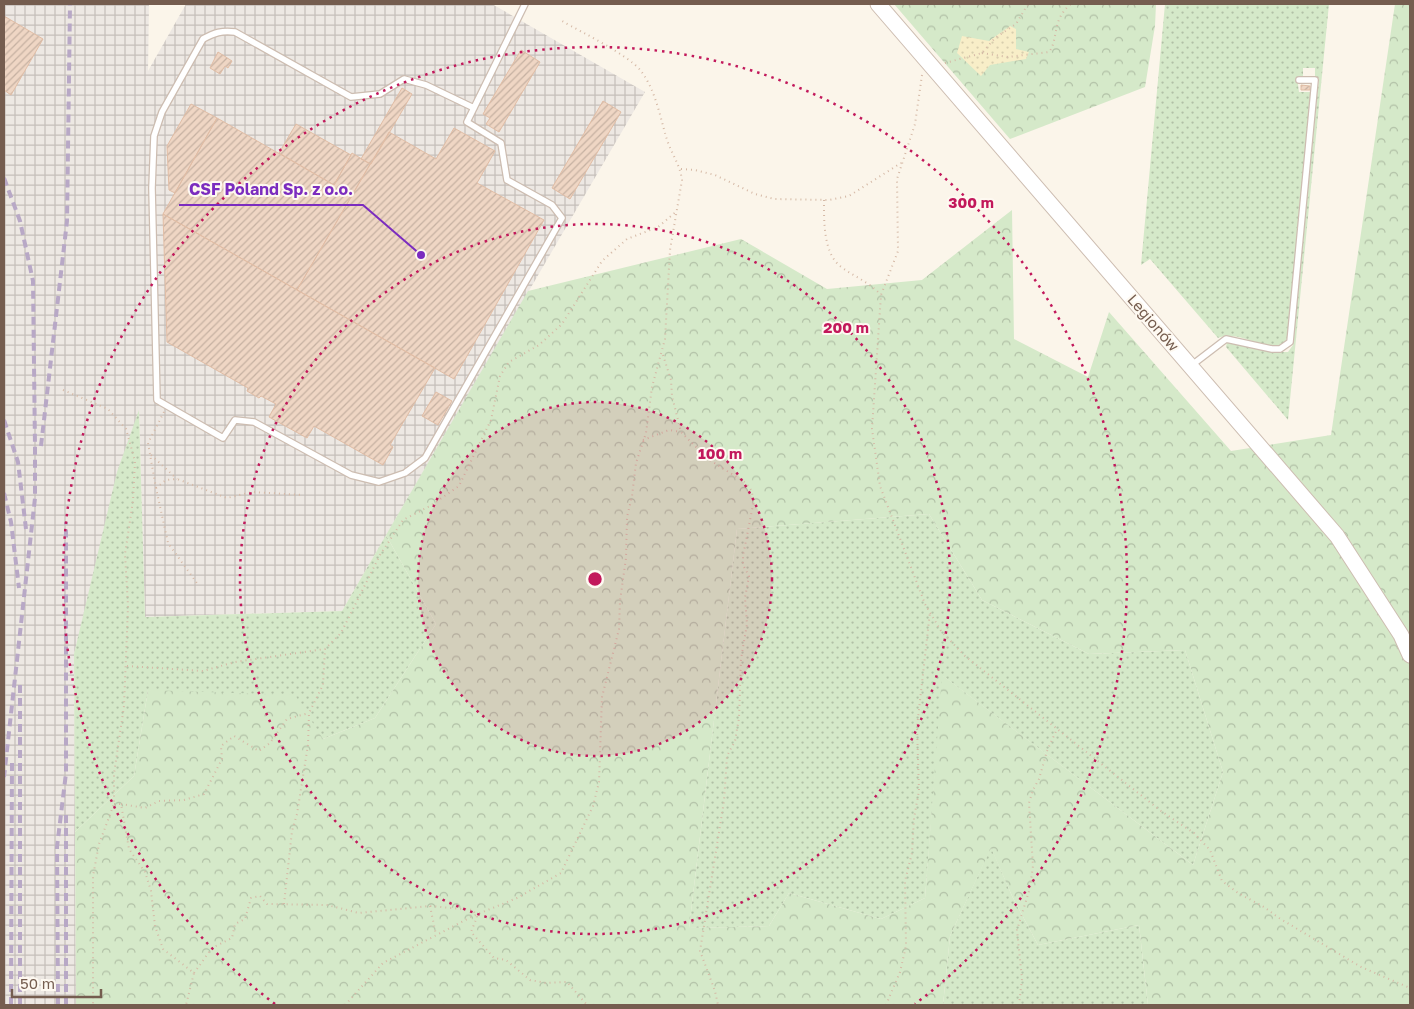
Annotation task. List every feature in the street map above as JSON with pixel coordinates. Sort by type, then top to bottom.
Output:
[{"type":"street","name":"Legionów","points":[[878,4],[1337,536],[1401,635],[1410,655]]},
{"type":"lane","points":[[474,108],[426,85],[404,79],[380,94],[352,97],[235,32],[224,30],[214,32],[203,39],[162,112],[154,136],[152,188],[157,400],[223,438],[235,420],[254,422],[351,475],[379,482],[405,473],[425,458],[562,218],[552,205],[507,180],[500,142],[467,122],[474,108],[525,4]]},
{"type":"lane","points":[[1190,366],[1226,339],[1272,349],[1280,349],[1290,342],[1315,80],[1299,80]]},
{"type":"path","points":[[982,53],[995,38],[1016,24],[1028,4]]},
{"type":"path","points":[[1071,4],[1064,11],[1056,25],[1053,46],[1049,52],[1008,57],[982,53],[931,66],[921,78],[920,102],[916,124],[901,163],[896,198],[899,232],[898,251],[881,295],[872,429],[880,486],[930,612],[941,631],[966,656],[1161,811],[1194,833],[1210,850],[1222,881],[1360,967],[1410,988]]},
{"type":"path","points":[[345,1005],[383,963],[476,914],[517,898],[561,873],[593,806],[601,764],[602,697],[619,629],[620,601],[626,558],[627,517],[636,463],[649,419],[652,387],[663,352],[670,250],[682,180],[681,169],[668,141],[651,89],[641,71],[631,62],[562,22]]},
{"type":"path","points":[[681,169],[695,170],[715,176],[755,194],[774,198],[824,200],[849,196],[901,163]]},
{"type":"path","points":[[824,200],[827,237],[834,258],[840,266],[870,283],[881,295]]},
{"type":"path","points":[[127,666],[203,671],[236,662],[325,649],[341,633],[380,556],[403,520],[430,506],[459,486],[491,420],[500,376],[509,362],[539,345],[562,324],[602,261],[627,239],[658,227],[677,211]]},
{"type":"path","points":[[663,352],[671,380],[672,396],[681,432],[708,459],[746,483],[754,500],[743,556],[743,565],[749,576],[745,598],[747,624],[741,659],[739,718],[735,741],[727,756],[724,801],[700,951],[715,991],[718,1005]]},
{"type":"path","points":[[62,390],[108,409],[126,429],[135,461],[133,501],[125,554],[128,606],[124,706],[114,774],[114,804],[99,844],[93,876],[93,1005]]},
{"type":"path","points":[[167,407],[155,426],[148,443],[156,488],[168,543],[200,586]]},
{"type":"path","points":[[642,441],[669,430],[681,432]]},
{"type":"path","points":[[150,454],[178,478],[227,498],[252,492],[303,495]]},
{"type":"path","points":[[156,488],[166,480],[178,478]]},
{"type":"path","points":[[886,1005],[900,972],[906,946],[905,881],[912,853],[914,818],[919,791],[917,727],[930,612]]},
{"type":"path","points":[[284,905],[292,831],[297,814],[308,745],[310,713],[323,685],[325,649]]},
{"type":"path","points":[[114,804],[145,808],[159,800],[184,800],[204,794],[222,758],[221,746],[234,736],[260,751],[270,743],[287,719],[310,713]]},
{"type":"path","points":[[1019,1005],[1022,979],[1017,930],[1030,888],[1033,866],[1029,803],[1057,728]]},
{"type":"path","points":[[121,804],[130,850],[145,872],[151,891],[155,926],[163,949],[194,973]]},
{"type":"path","points":[[186,1005],[194,973],[212,948],[232,938],[236,924],[245,920],[251,898],[260,896],[268,904],[327,905],[359,913],[430,906],[473,910],[476,914]]},
{"type":"path","points":[[430,906],[436,935]]},
{"type":"path","points":[[476,914],[475,924],[471,932],[494,958],[506,960],[530,980],[546,983],[567,982],[587,1005]]},
{"type":"shaded area","points":[[4,4],[149,4],[148,71],[186,4],[492,4],[645,92],[342,611],[145,617],[139,411],[74,654],[76,1005],[4,1005]]},
{"type":"green space","points":[[894,4],[1156,4],[1155,26],[1145,87],[1010,139]]},
{"type":"green space","points":[[1165,4],[1329,4],[1288,420],[1226,347],[1227,342],[1288,352],[1293,345],[1319,78],[1315,76],[1315,68],[1303,68],[1303,76],[1297,77],[1299,92],[1311,92],[1289,336],[1283,344],[1275,346],[1234,336],[1218,338],[1150,259],[1141,265]]},
{"type":"green space","points":[[1395,4],[1410,4],[1410,1005],[1148,1005],[1139,925],[1038,945],[1012,896],[991,848],[950,936],[943,1005],[76,1005],[75,832],[134,776],[148,690],[295,695],[323,739],[375,718],[436,624],[386,535],[528,291],[741,239],[827,289],[922,280],[1012,210],[1014,339],[1088,377],[1109,312],[1231,451],[1331,435]],"holes":[[[929,514],[982,600],[1089,654],[1185,650],[1223,772],[1193,865],[942,675],[925,898],[881,919],[789,893],[769,926],[689,928],[737,529]]]},
{"type":"green space","points":[[139,410],[145,617],[342,611],[386,535],[436,624],[375,718],[323,739],[148,690],[134,776],[75,832],[74,654],[117,472]]},
{"type":"green space","points":[[929,514],[982,600],[1089,654],[1185,650],[1223,772],[1193,865],[943,676],[925,898],[881,919],[789,893],[769,926],[689,928],[737,529]]},
{"type":"green space","points":[[991,847],[1012,896],[1038,945],[1139,925],[1148,1005],[943,1005],[950,936]]},
{"type":"sand","points":[[1010,26],[1016,29],[1016,49],[1029,52],[1026,59],[990,65],[981,76],[957,53],[962,36],[989,41]]},
{"type":"building","points":[[4,16],[43,39],[11,95],[4,90]]},
{"type":"building","points":[[521,50],[540,62],[499,132],[486,124],[490,118],[483,114]]},
{"type":"building","points":[[218,52],[232,61],[228,68],[225,66],[220,74],[210,68]]},
{"type":"building","points":[[1301,85],[1310,86],[1310,90],[1301,90]]},
{"type":"building","points":[[402,88],[412,94],[371,164],[361,159]]},
{"type":"building","points":[[603,101],[621,112],[570,199],[552,188]]},
{"type":"building","points":[[191,104],[217,118],[175,193],[169,190],[167,146]]},
{"type":"building","points":[[217,118],[334,185],[352,153],[370,164],[297,290],[163,214]]},
{"type":"building","points":[[296,124],[351,155],[334,185],[279,153]]},
{"type":"building","points":[[454,128],[495,151],[477,183],[544,220],[454,379],[297,290],[389,132],[436,159]]},
{"type":"building","points":[[163,214],[435,368],[390,445],[393,447],[383,465],[314,426],[307,438],[269,417],[276,404],[261,396],[259,398],[247,391],[248,388],[167,342]]},
{"type":"building","points":[[436,392],[452,401],[438,425],[422,416]]},
{"type":"railway","points":[[41,446],[67,221],[70,4]]},
{"type":"railway","points":[[4,178],[20,221],[33,281],[35,447],[35,498],[4,777]]},
{"type":"railway","points":[[4,420],[18,462],[26,529]]},
{"type":"railway","points":[[4,493],[11,522],[19,588]]},
{"type":"railway","points":[[58,1005],[57,847],[66,773],[66,522]]},
{"type":"railway","points":[[20,683],[20,1005]]},
{"type":"railway","points":[[11,1005],[12,758]]},
{"type":"railway","points":[[66,815],[66,1005]]},
{"type":"place","name":"CSF Poland Sp. z o.o.","points":[[421,255]]}]
